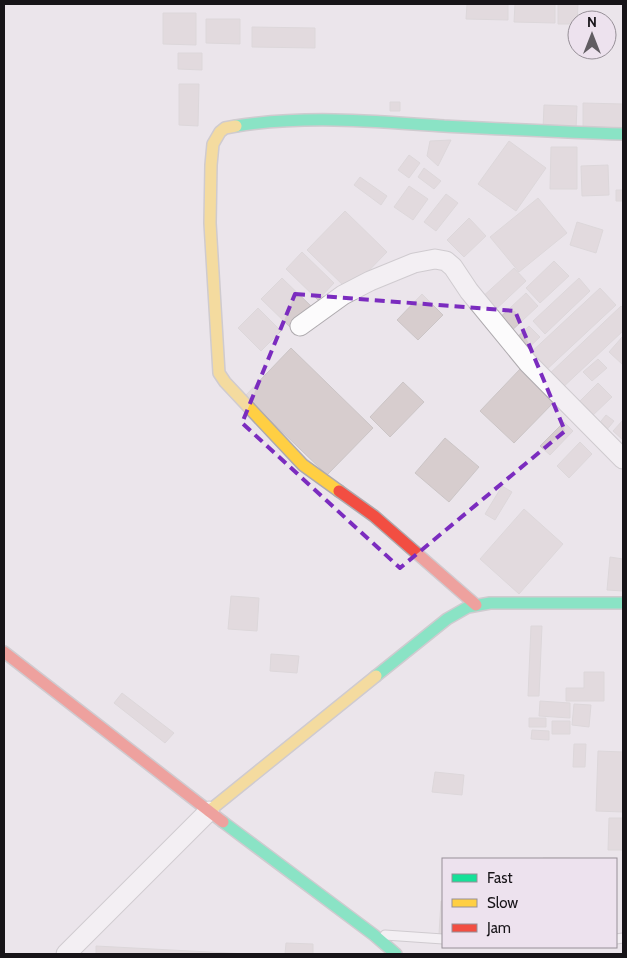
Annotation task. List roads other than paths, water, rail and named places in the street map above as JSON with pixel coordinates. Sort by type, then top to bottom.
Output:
[{"type":"street","points":[[476,605],[374,516],[302,465],[236,396],[219,373],[210,233],[213,144],[220,132],[234,125],[301,120],[374,121],[515,130],[623,134]]},
{"type":"street","points":[[300,326],[344,295],[370,281],[414,263],[434,260],[446,261],[453,267],[475,298],[528,363],[623,460]]},
{"type":"street","points":[[66,954],[209,811],[447,619],[468,607],[490,603],[623,603]]},
{"type":"street","points":[[4,652],[209,811],[374,935],[396,954]]},
{"type":"lane","points":[[374,935],[442,939]]}]
